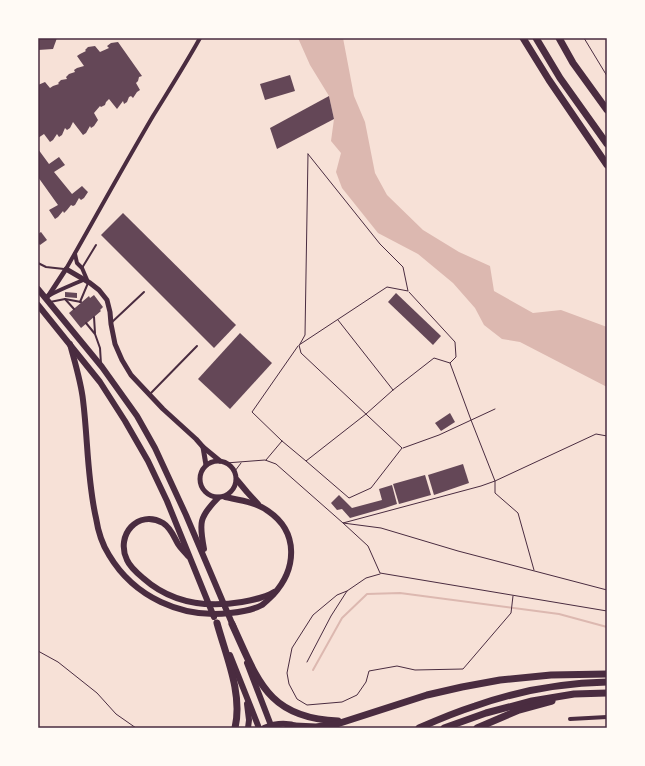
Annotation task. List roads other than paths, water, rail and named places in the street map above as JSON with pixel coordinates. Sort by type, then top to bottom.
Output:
[{"type":"highway","points":[[522,38],[607,165]]},
{"type":"highway","points":[[536,38],[560,78],[607,144]]},
{"type":"highway","points":[[559,38],[573,63],[607,110]]},
{"type":"highway","points":[[217,623],[236,692],[237,712],[235,728]]},
{"type":"highway","points":[[232,624],[257,677],[266,690],[275,699],[288,709],[307,717],[346,722]]},
{"type":"highway","points":[[298,727],[320,727],[346,722],[427,695],[475,684],[538,676],[607,674]]},
{"type":"highway","points":[[419,728],[476,706],[511,696],[558,686],[607,682]]},
{"type":"highway","points":[[444,728],[517,704],[559,695],[607,693]]},
{"type":"highway","points":[[477,728],[519,710],[586,694]]},
{"type":"main road","points":[[38,289],[48,298],[102,367],[137,416],[155,448],[205,559],[232,624],[271,727]]},
{"type":"main road","points":[[38,306],[100,382],[148,461],[192,560],[259,728]]},
{"type":"main road","points":[[70,344],[83,399],[90,486],[99,532],[108,555],[123,574],[142,591],[167,605],[186,611],[222,614],[258,607],[267,601],[279,588],[286,577],[291,561],[290,541],[277,519],[261,507],[246,492],[237,480]]},
{"type":"main road","points":[[205,559],[201,522],[209,507],[222,498],[261,507]]},
{"type":"main road","points":[[192,560],[179,546],[167,525],[156,520],[148,519],[131,526],[124,538],[123,545],[127,560],[132,568],[156,589],[182,600],[200,604],[216,605],[234,603],[266,596],[279,588]]},
{"type":"main road","points":[[243,687],[248,710],[248,728]]},
{"type":"main road","points":[[264,728],[284,724],[298,727]]},
{"type":"street","points":[[48,298],[66,270],[154,115],[200,38]]},
{"type":"street","points":[[75,254],[77,263],[82,268],[86,281]]},
{"type":"street","points":[[66,270],[99,290],[107,300],[115,344],[131,376],[203,447],[220,461],[231,466],[235,471],[237,480],[236,486],[230,494],[222,498],[208,495],[201,486],[200,480],[206,465],[220,461]]},
{"type":"street","points":[[48,298],[63,288],[86,281]]},
{"type":"street","points":[[203,447],[206,465]]},
{"type":"street","points":[[570,719],[607,717]]},
{"type":"lane","points":[[82,268],[96,245]]},
{"type":"lane","points":[[38,263],[46,267],[66,270]]},
{"type":"lane","points":[[48,298],[81,302],[86,281]]},
{"type":"lane","points":[[111,324],[144,292]]},
{"type":"lane","points":[[65,299],[74,309]]},
{"type":"lane","points":[[94,316],[95,334],[100,348],[102,367]]},
{"type":"lane","points":[[86,323],[95,334]]},
{"type":"lane","points":[[150,394],[197,346]]},
{"type":"waterway","points":[[313,670],[342,618],[367,594],[400,593],[559,614],[607,627]]}]
